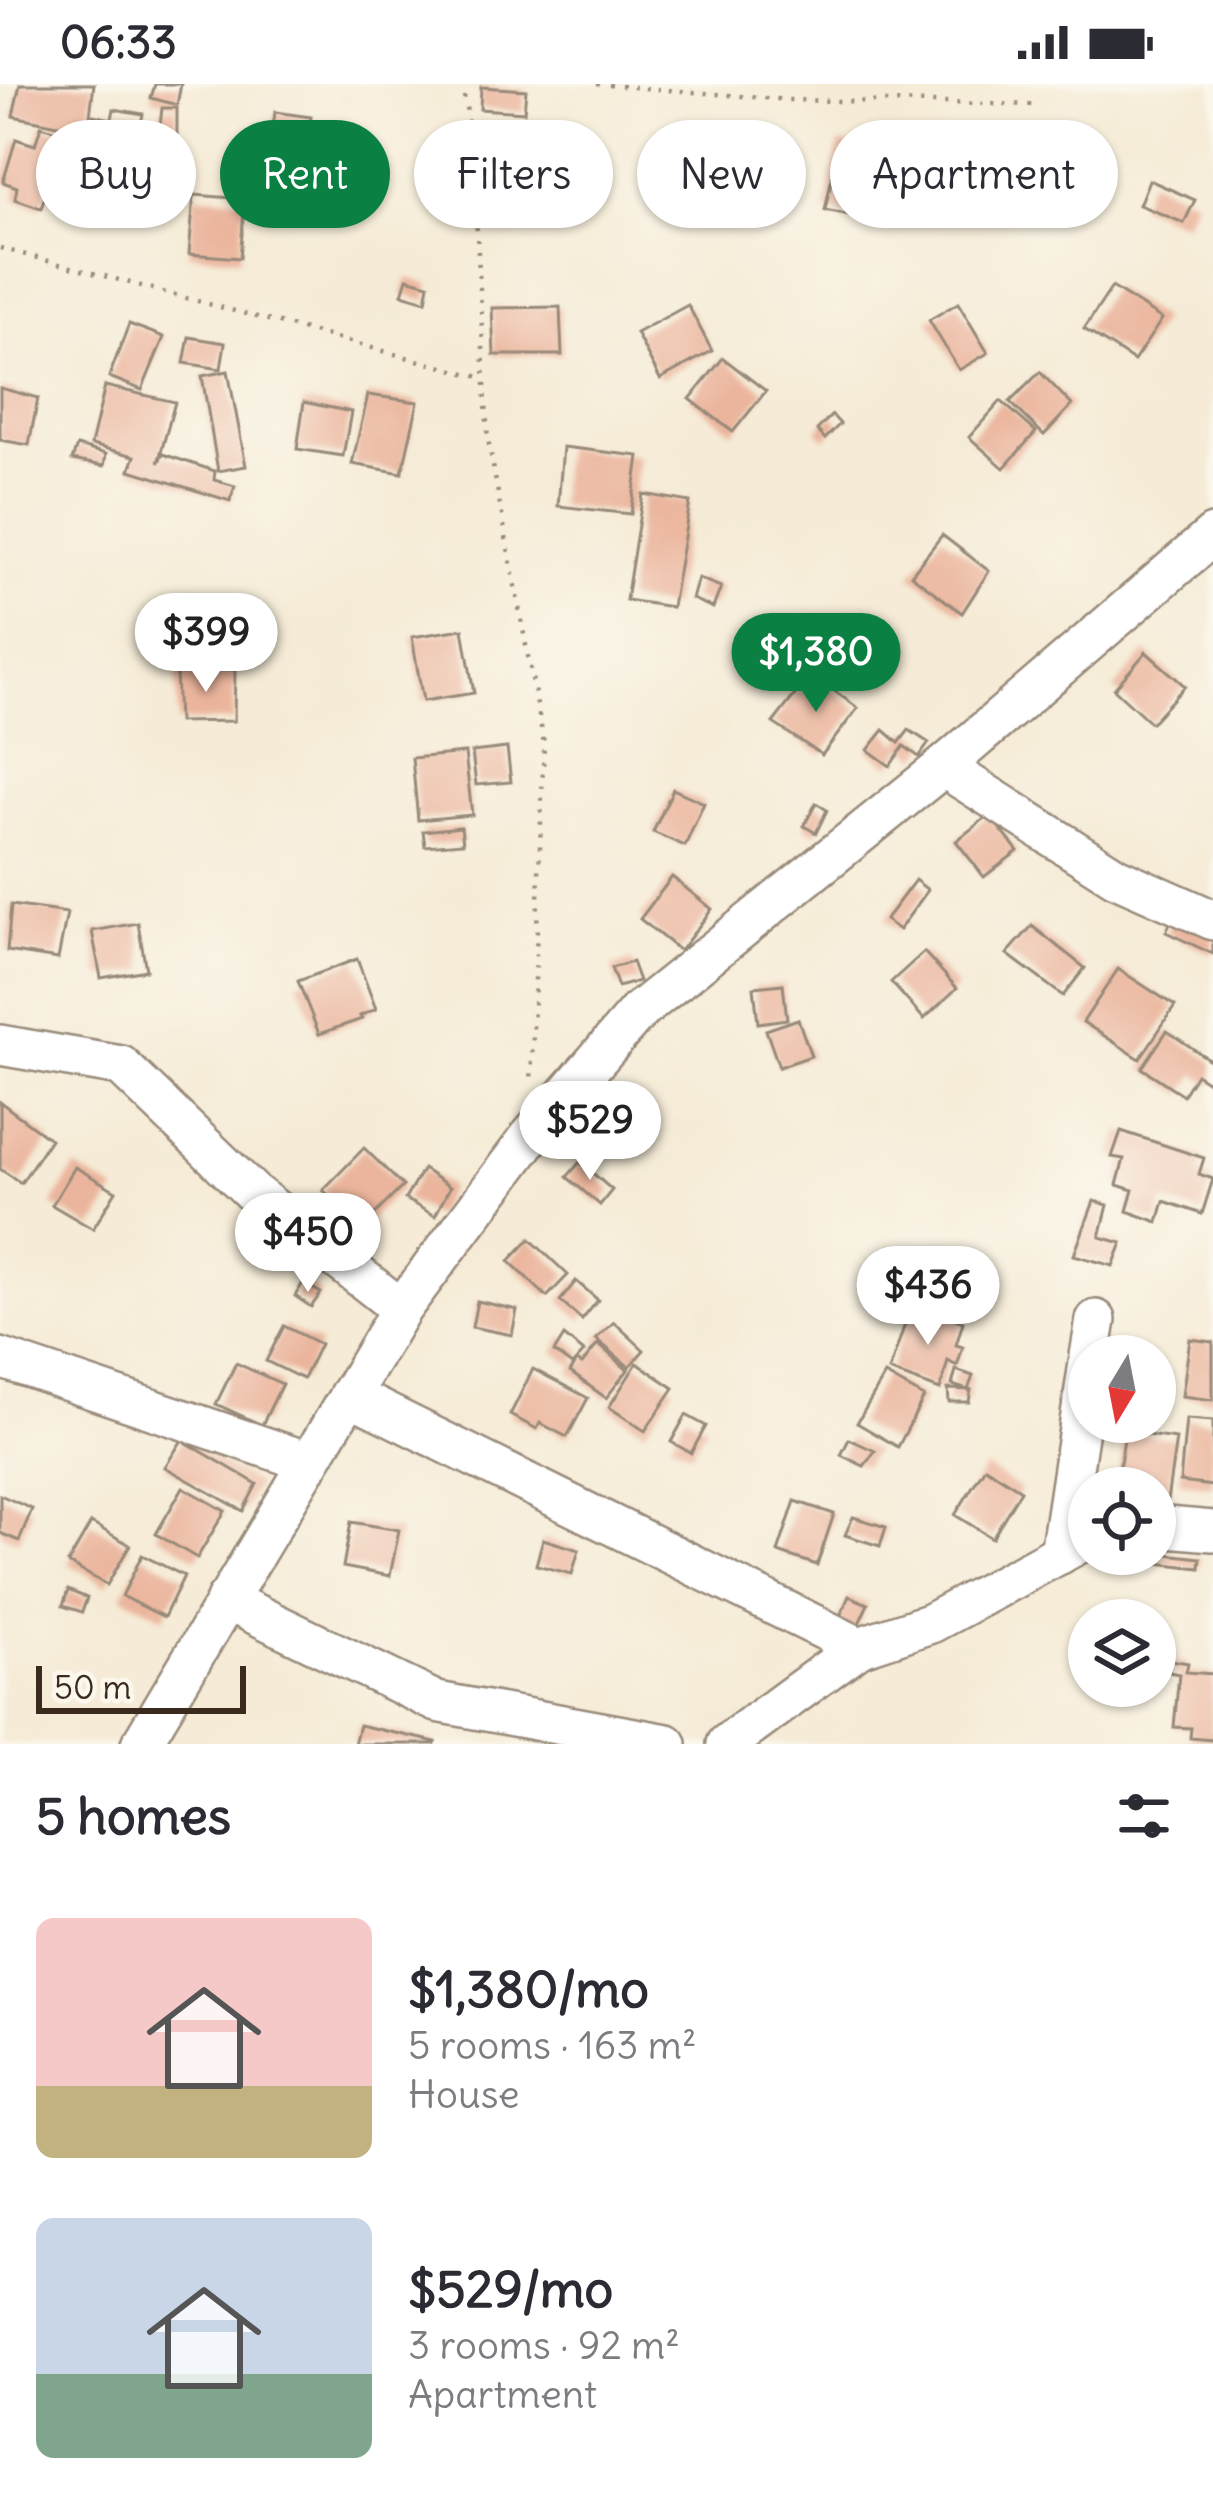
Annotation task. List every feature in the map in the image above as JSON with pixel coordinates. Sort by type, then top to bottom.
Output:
[{"type":"street","points":[[141,1744],[401,1309],[530,1138],[638,1012],[943,767],[1213,535]]},
{"type":"street","points":[[943,767],[1116,878],[1213,920]]},
{"type":"street","points":[[0,1045],[121,1066],[251,1191],[401,1309]]},
{"type":"street","points":[[0,1358],[309,1462]]},
{"type":"street","points":[[349,1395],[860,1647]]},
{"type":"street","points":[[1176,1528],[1213,1532]]},
{"type":"street","points":[[727,1744],[860,1647],[932,1623],[1068,1549]]},
{"type":"street","points":[[226,1600],[437,1702],[667,1744]]},
{"type":"path","points":[[462,84],[472,142],[488,439],[544,743],[530,1138]]},
{"type":"path","points":[[597,84],[787,100],[1040,105]]},
{"type":"path","points":[[0,248],[484,378]]},
{"type":"building","points":[[20,84],[94,84],[89,120],[13,116]]},
{"type":"building","points":[[155,84],[181,84],[177,105],[151,98]]},
{"type":"building","points":[[481,87],[526,90],[524,112],[480,109]]},
{"type":"building","points":[[162,108],[177,108],[177,120],[161,120]]},
{"type":"building","points":[[114,109],[143,114],[142,120],[92,120],[93,115],[112,119]]},
{"type":"building","points":[[275,112],[311,117],[311,120],[274,120]]},
{"type":"building","points":[[16,139],[35,145],[36,206],[15,199],[17,187],[3,182]]},
{"type":"building","points":[[1149,180],[1195,200],[1184,223],[1139,205]]},
{"type":"building","points":[[196,195],[220,197],[220,228],[243,228],[240,258],[189,254],[191,228],[196,228]]},
{"type":"building","points":[[407,278],[429,284],[426,301],[402,294]]},
{"type":"building","points":[[1112,287],[1162,319],[1134,361],[1084,329]]},
{"type":"building","points":[[958,303],[988,353],[959,370],[929,320]]},
{"type":"building","points":[[688,305],[712,351],[660,379],[636,333]]},
{"type":"building","points":[[560,307],[562,355],[494,355],[492,308]]},
{"type":"building","points":[[129,324],[164,337],[142,390],[109,377]]},
{"type":"building","points":[[189,337],[225,343],[221,369],[184,363]]},
{"type":"building","points":[[723,358],[766,391],[733,432],[690,399]]},
{"type":"building","points":[[228,371],[246,466],[218,471],[202,376]]},
{"type":"building","points":[[1040,372],[1072,405],[1044,435],[1010,402]]},
{"type":"building","points":[[105,386],[175,402],[158,463],[163,454],[215,471],[214,480],[235,486],[230,501],[130,470],[135,456],[91,445]]},
{"type":"building","points":[[0,388],[38,398],[29,445],[0,440]]},
{"type":"building","points":[[368,395],[418,402],[402,473],[352,464]]},
{"type":"building","points":[[1001,401],[1036,432],[1004,468],[969,437]]},
{"type":"building","points":[[304,402],[351,412],[343,456],[297,449]]},
{"type":"building","points":[[832,415],[840,424],[825,439],[817,430]]},
{"type":"building","points":[[77,446],[106,454],[104,466],[72,460]]},
{"type":"building","points":[[563,447],[639,456],[631,514],[558,506]]},
{"type":"building","points":[[643,494],[690,502],[672,607],[626,600]]},
{"type":"building","points":[[942,535],[989,571],[962,613],[911,575]]},
{"type":"building","points":[[698,578],[721,587],[713,608],[692,599]]},
{"type":"building","points":[[463,629],[474,693],[423,701],[412,637]]},
{"type":"building","points":[[1146,652],[1185,686],[1151,723],[1114,689]]},
{"type":"building","points":[[235,669],[234,721],[178,722],[176,670]]},
{"type":"building","points":[[811,674],[858,708],[822,755],[773,723]]},
{"type":"building","points":[[884,730],[899,743],[909,730],[929,743],[919,757],[904,746],[890,766],[868,750]]},
{"type":"building","points":[[507,748],[511,782],[476,785],[472,752]]},
{"type":"building","points":[[465,753],[472,815],[418,820],[412,758]]},
{"type":"building","points":[[673,789],[704,803],[685,846],[653,832]]},
{"type":"building","points":[[816,803],[827,810],[816,833],[804,826]]},
{"type":"building","points":[[989,815],[1018,851],[984,877],[956,841]]},
{"type":"building","points":[[461,827],[463,843],[425,846],[423,831]]},
{"type":"building","points":[[672,877],[712,909],[680,951],[640,919]]},
{"type":"building","points":[[915,880],[928,890],[899,930],[885,920]]},
{"type":"building","points":[[11,905],[67,913],[58,959],[7,951]]},
{"type":"building","points":[[1178,907],[1213,923],[1213,954],[1166,932]]},
{"type":"building","points":[[138,923],[146,970],[101,978],[92,931]]},
{"type":"building","points":[[1032,926],[1085,968],[1063,996],[1007,954]]},
{"type":"building","points":[[924,952],[957,988],[924,1019],[891,982]]},
{"type":"building","points":[[357,959],[376,1009],[319,1034],[298,981]]},
{"type":"building","points":[[632,962],[639,981],[618,987],[611,968]]},
{"type":"building","points":[[1118,969],[1175,1006],[1140,1059],[1083,1022]]},
{"type":"building","points":[[783,984],[787,1019],[758,1023],[754,987]]},
{"type":"building","points":[[798,1019],[811,1056],[779,1067],[766,1030]]},
{"type":"building","points":[[1167,1031],[1213,1062],[1213,1085],[1196,1074],[1183,1095],[1142,1068]]},
{"type":"building","points":[[0,1102],[50,1139],[21,1183],[0,1169]]},
{"type":"building","points":[[1121,1131],[1204,1158],[1199,1174],[1213,1179],[1202,1214],[1164,1201],[1158,1222],[1127,1211],[1133,1190],[1117,1185],[1124,1159],[1112,1157]]},
{"type":"building","points":[[364,1148],[403,1186],[362,1227],[323,1190]]},
{"type":"building","points":[[580,1162],[612,1190],[600,1205],[567,1177]]},
{"type":"building","points":[[75,1167],[116,1191],[93,1229],[52,1205]]},
{"type":"building","points":[[423,1169],[450,1187],[435,1216],[405,1199]]},
{"type":"building","points":[[1094,1201],[1108,1205],[1100,1237],[1122,1243],[1113,1266],[1074,1255]]},
{"type":"building","points":[[530,1239],[568,1275],[547,1297],[509,1261]]},
{"type":"building","points":[[576,1281],[598,1300],[582,1320],[560,1301]]},
{"type":"building","points":[[303,1283],[321,1293],[311,1307],[295,1296]]},
{"type":"building","points":[[477,1301],[517,1310],[512,1335],[472,1327]]},
{"type":"building","points":[[930,1308],[963,1322],[956,1345],[963,1347],[957,1366],[948,1361],[940,1390],[889,1371],[908,1315],[925,1320]]},
{"type":"building","points":[[614,1322],[644,1350],[629,1367],[596,1339]]},
{"type":"building","points":[[284,1326],[320,1344],[303,1379],[266,1361]]},
{"type":"building","points":[[564,1336],[584,1352],[572,1365],[554,1352]]},
{"type":"building","points":[[1190,1339],[1213,1342],[1213,1400],[1182,1396]]},
{"type":"building","points":[[598,1344],[628,1370],[606,1398],[570,1372]]},
{"type":"building","points":[[236,1363],[282,1384],[262,1425],[216,1404]]},
{"type":"building","points":[[637,1363],[674,1388],[645,1431],[609,1407]]},
{"type":"building","points":[[533,1369],[588,1398],[567,1437],[510,1415]]},
{"type":"building","points":[[956,1370],[973,1376],[968,1390],[952,1385]]},
{"type":"building","points":[[885,1375],[924,1397],[898,1447],[857,1423]]},
{"type":"building","points":[[948,1389],[971,1390],[969,1402],[949,1402]]},
{"type":"building","points":[[686,1415],[706,1426],[691,1453],[671,1442]]},
{"type":"building","points":[[1186,1419],[1213,1421],[1213,1486],[1180,1482]]},
{"type":"building","points":[[849,1439],[875,1451],[864,1466],[841,1455]]},
{"type":"building","points":[[182,1440],[257,1484],[243,1511],[165,1467]]},
{"type":"building","points":[[1123,1443],[1175,1443],[1172,1467],[1119,1467]]},
{"type":"building","points":[[985,1467],[1021,1490],[992,1538],[955,1515]]},
{"type":"building","points":[[183,1487],[225,1511],[197,1558],[156,1534]]},
{"type":"building","points":[[0,1495],[32,1509],[19,1541],[0,1533]]},
{"type":"building","points":[[795,1501],[834,1514],[817,1565],[778,1552]]},
{"type":"building","points":[[853,1517],[886,1527],[880,1546],[845,1535]]},
{"type":"building","points":[[351,1522],[399,1530],[390,1576],[343,1567]]},
{"type":"building","points":[[91,1523],[130,1545],[107,1585],[68,1563]]},
{"type":"building","points":[[543,1539],[579,1550],[572,1574],[536,1565]]},
{"type":"building","points":[[142,1555],[184,1576],[164,1617],[122,1596]]},
{"type":"building","points":[[1176,1555],[1201,1558],[1200,1568],[1176,1565]]},
{"type":"building","points":[[68,1590],[87,1598],[82,1612],[63,1606]]},
{"type":"building","points":[[849,1596],[868,1604],[855,1632],[836,1625]]},
{"type":"building","points":[[1176,1661],[1188,1663],[1186,1672],[1213,1674],[1213,1740],[1190,1738],[1191,1728],[1174,1727]]},
{"type":"building","points":[[359,1725],[436,1742],[354,1744]]}]
